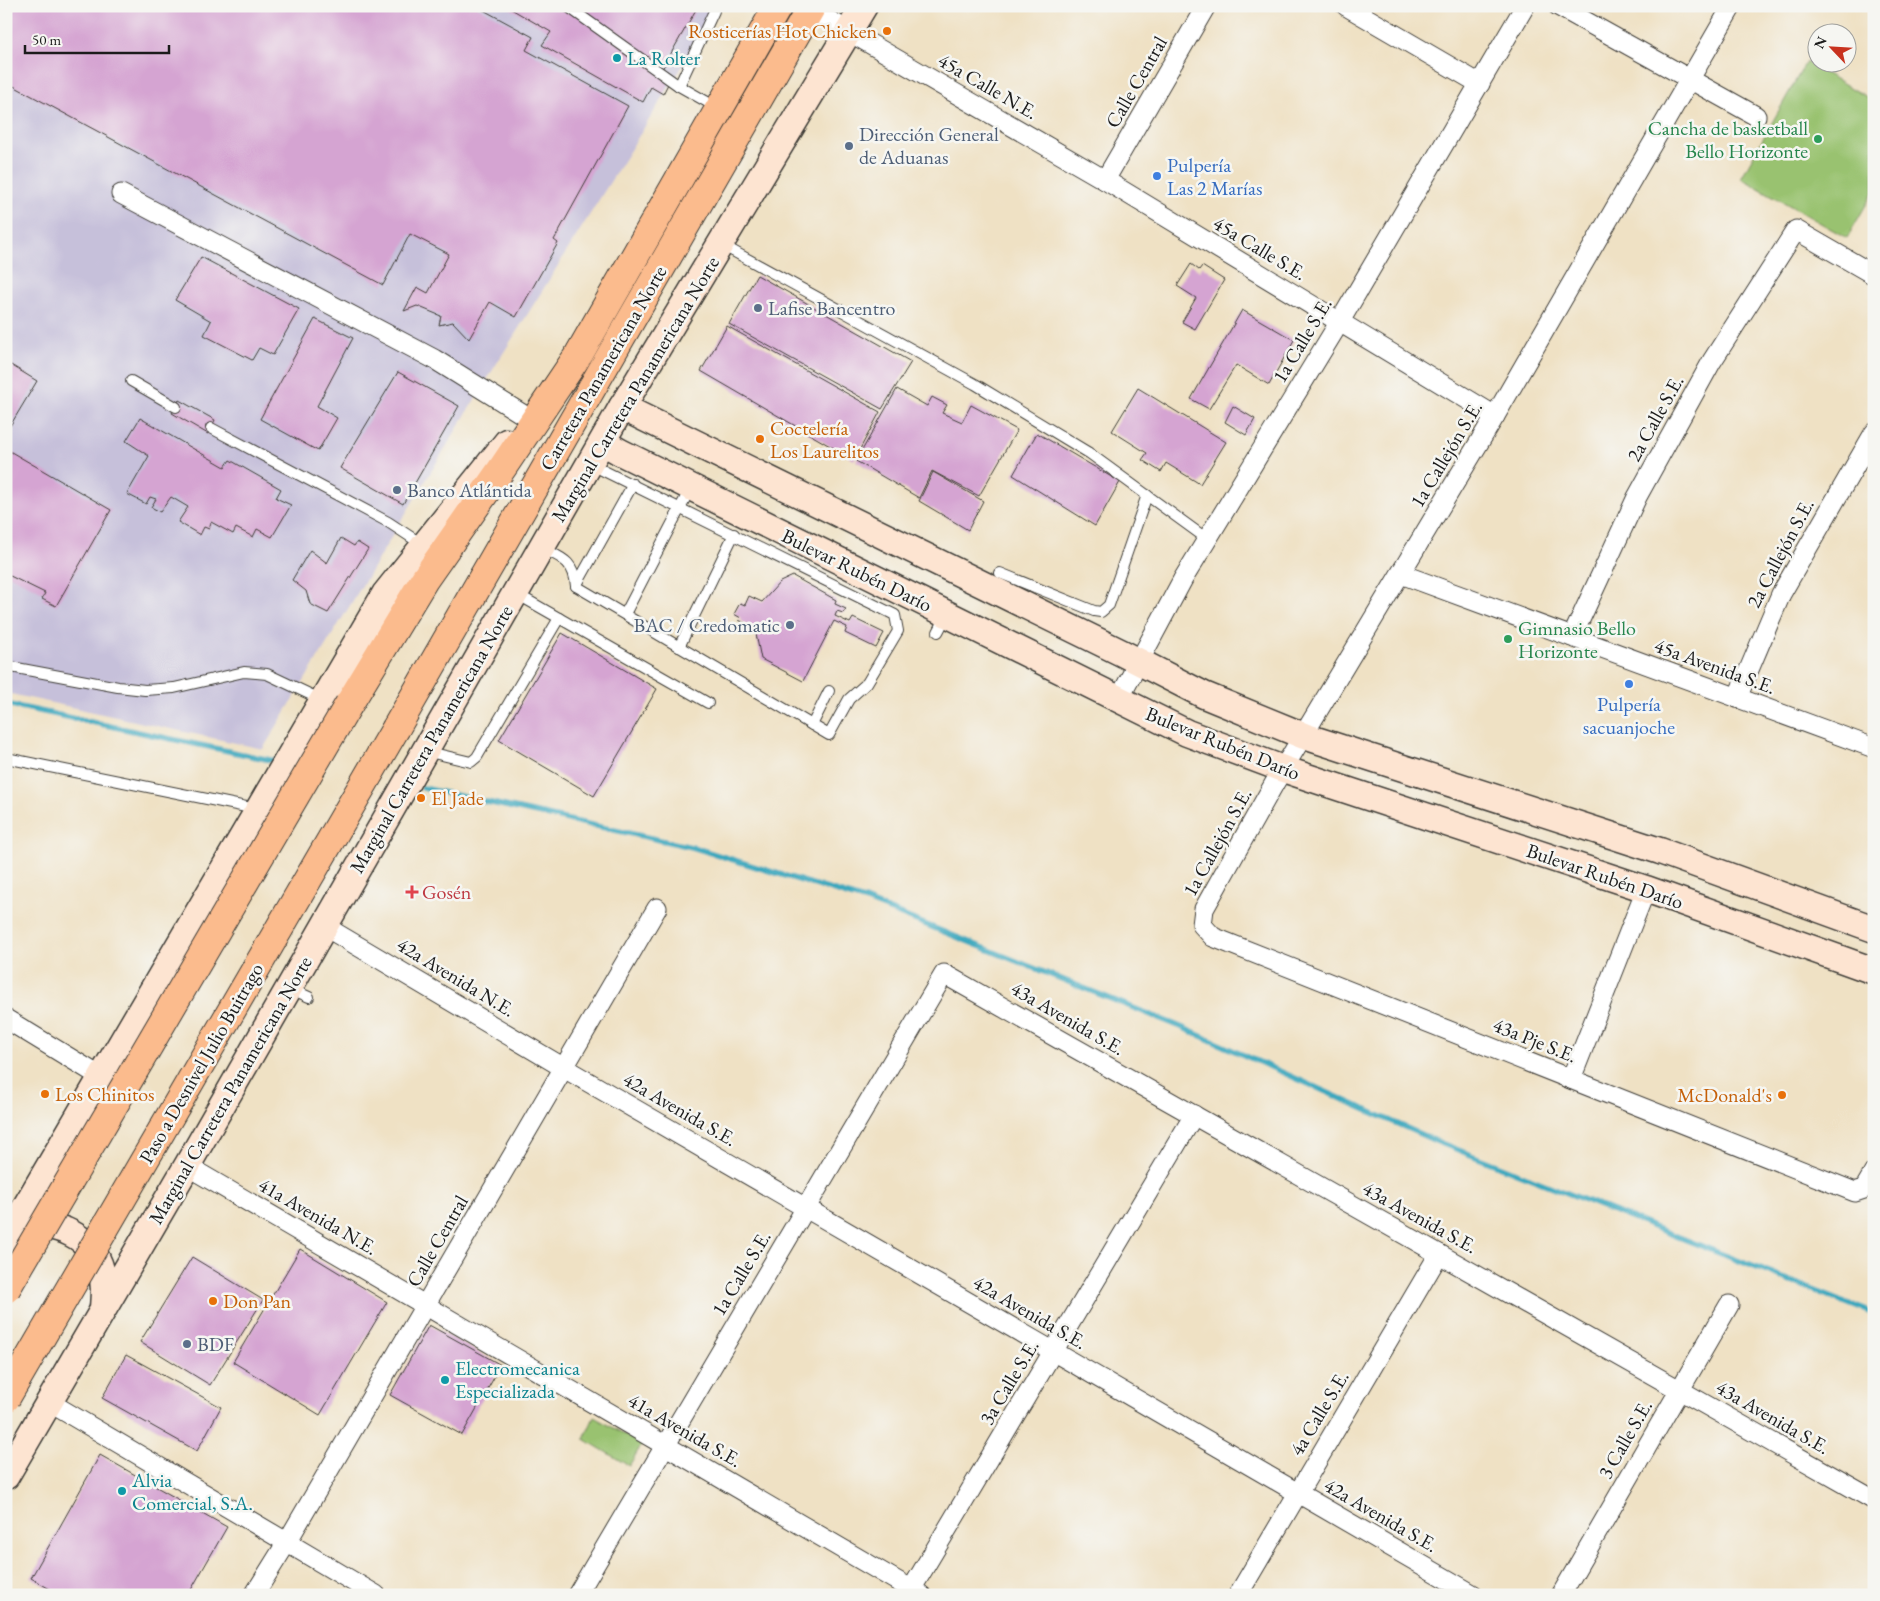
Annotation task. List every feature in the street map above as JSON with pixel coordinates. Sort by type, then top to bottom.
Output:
[{"type":"highway","name":"Carretera Panamericana Norte","points":[[6,1289],[349,704],[424,580],[503,468],[579,354],[778,6]]},
{"type":"highway","name":"Carretera Panamericana Norte","points":[[396,728],[811,7]]},
{"type":"highway","name":"Paso a Desnivel Julio Buitrago","points":[[6,1398],[396,728]]},
{"type":"street","name":"Marginal Carretera Panamericana Norte","points":[[6,1476],[187,1166],[299,992],[324,926],[541,547],[622,407],[864,6]]},
{"type":"street","name":"Calle Central","points":[[1105,180],[1206,6]]},
{"type":"street","points":[[1346,6],[1480,84]]},
{"type":"street","name":"1a Calle S.E.","points":[[1119,699],[1183,578],[1340,323],[1525,6]]},
{"type":"street","points":[[1558,6],[1756,116]]},
{"type":"street","name":"1a Callejón S.E.","points":[[1202,925],[1204,910],[1283,769],[1495,416],[1732,6]]},
{"type":"street","points":[[811,7],[849,30]]},
{"type":"street","name":"45a Calle N.E.","points":[[849,30],[1105,180]]},
{"type":"street","name":"45a Calle S.E.","points":[[1105,180],[1495,416]]},
{"type":"street","points":[[121,194],[434,359],[527,418]]},
{"type":"street","name":"2a Calle S.E.","points":[[1572,637],[1637,497],[1712,361],[1796,230],[1874,275]]},
{"type":"street","points":[[7,1239],[385,594],[423,544],[579,354]]},
{"type":"street","name":"Bulevar Rubén Darío","points":[[622,407],[1204,695],[1304,736],[1660,851],[1874,929]]},
{"type":"street","name":"2a Callejón S.E.","points":[[1737,698],[1781,594],[1874,433]]},
{"type":"street","name":"Bulevar Rubén Darío","points":[[597,453],[685,498],[943,623],[1119,699],[1185,738],[1646,889],[1874,970]]},
{"type":"street","name":"45a Avenida S.E.","points":[[1401,574],[1874,748]]},
{"type":"street","points":[[1571,1079],[1646,889]]},
{"type":"street","name":"Calle Central","points":[[254,1595],[287,1542],[657,908]]},
{"type":"street","name":"43a Pje S.E.","points":[[1202,925],[1213,936],[1855,1192],[1864,1189],[1874,1172]]},
{"type":"street","name":"42a Avenida N.E.","points":[[324,926],[564,1068]]},
{"type":"street","name":"1a Calle S.E.","points":[[577,1595],[944,974]]},
{"type":"street","name":"43a Avenida S.E.","points":[[944,974],[1874,1500]]},
{"type":"street","points":[[6,1019],[101,1077]]},
{"type":"street","name":"42a Avenida S.E.","points":[[564,1068],[1474,1595]]},
{"type":"street","name":"3a Calle S.E.","points":[[913,1593],[1194,1115]]},
{"type":"street","name":"41a Avenida N.E.","points":[[187,1166],[426,1305]]},
{"type":"street","points":[[7,1239],[25,1228],[42,1225],[63,1229],[77,1236],[89,1246],[101,1267],[104,1286],[103,1308]]},
{"type":"street","name":"4a Calle S.E.","points":[[1238,1595],[1439,1254]]},
{"type":"street","name":"41a Avenida S.E.","points":[[426,1305],[666,1445],[913,1593]]},
{"type":"street","name":"3 Calle S.E.","points":[[1561,1595],[1729,1305]]},
{"type":"street","points":[[49,1402],[376,1595]]},
{"type":"lane","points":[[567,6],[679,86],[719,109]]},
{"type":"lane","points":[[679,86],[714,11]]},
{"type":"lane","points":[[722,244],[975,384],[1089,453],[1207,539]]},
{"type":"lane","points":[[131,381],[176,407]]},
{"type":"lane","points":[[211,428],[388,522],[423,544]]},
{"type":"lane","points":[[576,586],[829,736],[849,699],[867,683],[898,631],[895,616],[734,534],[685,498],[633,484],[597,453]]},
{"type":"lane","points":[[576,586],[633,484]]},
{"type":"lane","points":[[1000,574],[1094,611],[1101,612],[1109,605],[1147,495]]},
{"type":"lane","points":[[625,614],[685,498]]},
{"type":"lane","points":[[679,647],[734,534]]},
{"type":"lane","points":[[541,547],[562,558],[569,565],[575,573],[576,586]]},
{"type":"lane","points":[[515,593],[708,703]]},
{"type":"lane","points":[[425,752],[471,762],[477,757],[559,618]]},
{"type":"lane","points":[[6,666],[118,687],[145,690],[174,688],[244,672],[267,674],[322,700]]},
{"type":"lane","points":[[812,725],[829,691]]},
{"type":"lane","points":[[6,758],[257,810]]},
{"type":"shaded area","points":[[6,6],[720,6],[489,376],[263,749],[6,693]]},
{"type":"green space","name":"Cancha de basketball Bello Horizonte","points":[[1806,62],[1808,63],[1808,72],[1823,72],[1874,101],[1874,191],[1847,238],[1741,178]]},
{"type":"green space","points":[[594,1417],[642,1444],[629,1466],[584,1439]]},
{"type":"building","points":[[6,6],[476,6],[533,37],[526,50],[628,106],[554,240],[558,243],[516,317],[490,302],[469,339],[453,322],[439,325],[441,316],[417,306],[404,311],[417,287],[428,293],[449,254],[410,234],[383,285],[6,82]]},
{"type":"building","name":"La Rolter","points":[[506,6],[698,6],[661,71],[671,78],[663,94],[651,87],[643,102],[542,45],[551,32]]},
{"type":"building","points":[[201,257],[299,309],[273,355],[259,348],[252,360],[204,335],[211,321],[175,300]]},
{"type":"building","points":[[1191,264],[1199,270],[1202,266],[1224,280],[1195,329],[1182,322],[1196,298],[1177,286]]},
{"type":"building","points":[[757,275],[911,362],[882,409],[729,324]]},
{"type":"building","points":[[1242,310],[1294,340],[1269,385],[1236,365],[1209,409],[1191,399]]},
{"type":"building","points":[[315,319],[353,338],[317,406],[337,418],[318,451],[260,419]]},
{"type":"building","points":[[727,326],[880,412],[854,460],[701,371]]},
{"type":"building","points":[[6,362],[37,381],[10,426],[6,424]]},
{"type":"building","points":[[398,372],[459,406],[403,504],[340,468]]},
{"type":"building","points":[[1138,388],[1226,442],[1200,484],[1166,463],[1161,472],[1142,460],[1147,453],[1112,431]]},
{"type":"building","points":[[897,389],[927,406],[932,397],[947,405],[942,413],[962,422],[971,405],[1017,430],[979,496],[932,471],[919,498],[856,461]]},
{"type":"building","points":[[179,400],[215,420],[208,434],[172,413]]},
{"type":"building","points":[[1233,406],[1255,419],[1246,435],[1225,422]]},
{"type":"building","points":[[140,418],[225,467],[230,460],[281,489],[276,498],[291,505],[272,537],[257,529],[253,537],[236,528],[233,534],[211,522],[209,529],[204,527],[200,535],[178,522],[188,507],[171,497],[160,512],[151,507],[156,499],[150,497],[146,504],[127,494],[149,456],[126,441]]},
{"type":"building","points":[[1037,433],[1120,482],[1095,526],[1013,475]]},
{"type":"building","points":[[6,449],[111,510],[56,606],[42,599],[45,593],[6,574]]},
{"type":"building","points":[[933,472],[983,501],[968,530],[919,501]]},
{"type":"building","points":[[341,538],[354,546],[357,542],[368,549],[328,613],[310,604],[306,591],[292,580],[310,550],[327,563]]},
{"type":"building","points":[[793,576],[836,600],[835,604],[846,609],[843,613],[837,611],[835,616],[850,623],[853,618],[884,633],[876,648],[845,633],[847,627],[834,621],[803,681],[761,659],[755,629],[739,620],[741,618],[734,614],[740,603],[745,605],[749,596],[762,602],[780,582]]},
{"type":"building","points":[[562,633],[657,689],[594,796],[499,740]]},
{"type":"building","points":[[300,1249],[387,1302],[320,1415],[233,1362]]},
{"type":"building","points":[[192,1257],[263,1300],[210,1385],[140,1342]]},
{"type":"building","name":"Electromecanica Especializada","points":[[429,1325],[501,1365],[462,1435],[390,1395]]},
{"type":"building","points":[[126,1355],[221,1407],[197,1451],[102,1398]]},
{"type":"building","name":"Alvia Comercial, S.A.","points":[[100,1455],[227,1527],[188,1595],[60,1595],[31,1578]]},
{"type":"waterway","points":[[6,704],[280,762]]},
{"type":"waterway","points":[[423,788],[692,847],[867,901],[1181,1027],[1438,1142],[1874,1314]]},
{"type":"place","name":"Rosticerías Hot Chicken","points":[[887,31]]},
{"type":"place","name":"La Rolter","points":[[617,58]]},
{"type":"place","name":"Cancha de basketball Bello Horizonte","points":[[1818,139]]},
{"type":"place","name":"Dirección General de Aduanas","points":[[849,146]]},
{"type":"place","name":"Pulpería Las 2 Marías","points":[[1157,176]]},
{"type":"place","name":"Lafise Bancentro","points":[[758,308]]},
{"type":"place","name":"Coctelería Los Laurelitos","points":[[760,439]]},
{"type":"place","name":"Banco Atlántida","points":[[397,490]]},
{"type":"place","name":"BAC / Credomatic","points":[[790,625]]},
{"type":"place","name":"Gimnasio Bello Horizonte","points":[[1508,639]]},
{"type":"place","name":"Pulpería sacuanjoche","points":[[1629,684]]},
{"type":"place","name":"El Jade","points":[[421,798]]},
{"type":"place","name":"Gosén","points":[[412,892]]},
{"type":"place","name":"Los Chinitos","points":[[45,1094]]},
{"type":"place","name":"McDonald's","points":[[1782,1095]]},
{"type":"place","name":"Don Pan","points":[[213,1301]]},
{"type":"place","name":"BDF","points":[[187,1344]]},
{"type":"place","name":"Electromecanica Especializada","points":[[445,1380]]},
{"type":"place","name":"Alvia Comercial, S.A.","points":[[122,1491]]}]
